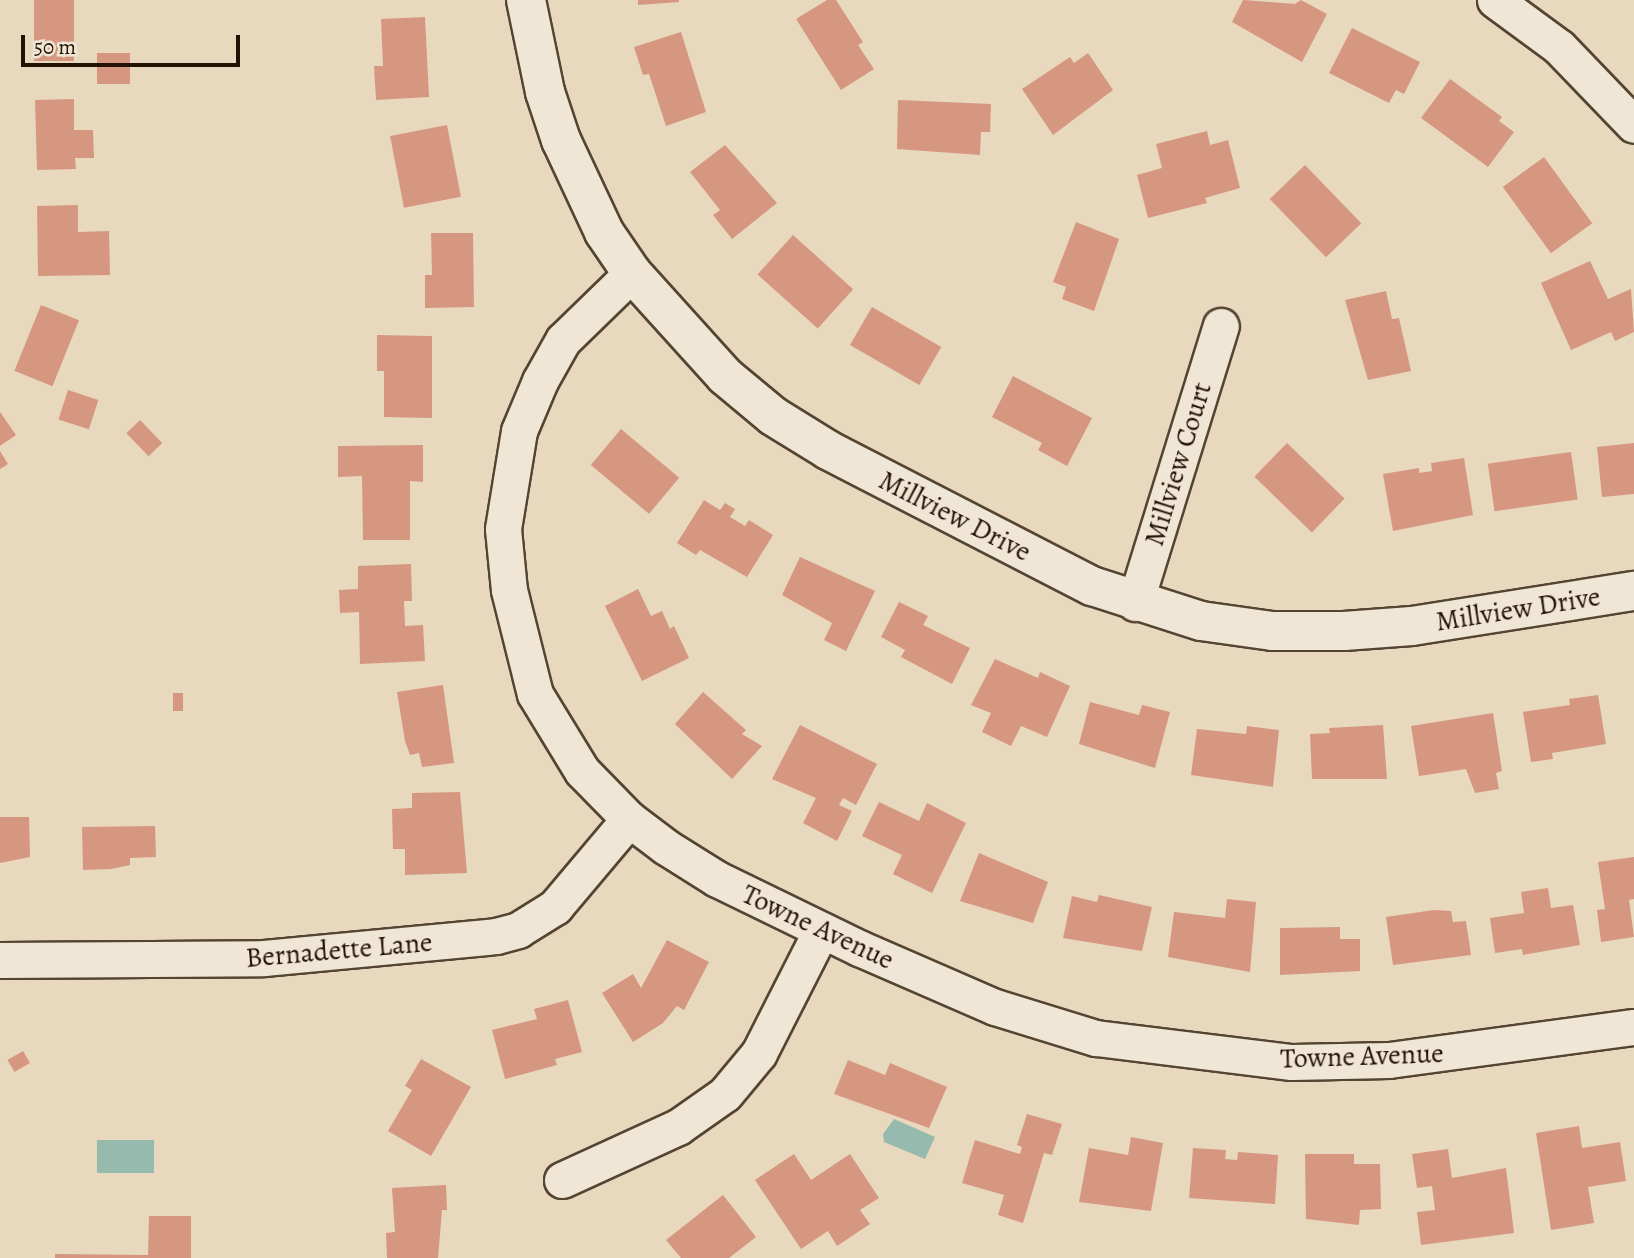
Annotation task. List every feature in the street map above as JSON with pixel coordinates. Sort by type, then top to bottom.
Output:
[{"type":"street","name":"Millview Drive","points":[[526,0],[545,92],[561,140],[598,220],[632,273],[693,345],[773,416],[1020,551],[1135,603],[1201,621],[1272,632],[1412,626],[1634,591]]},
{"type":"street","points":[[1495,0],[1559,47],[1634,125]]},
{"type":"street","name":"Towne Avenue","points":[[632,273],[563,340],[540,381],[519,431],[503,529],[509,590],[535,694],[582,771],[629,819],[717,879],[821,931],[995,1007],[1096,1038],[1194,1053],[1292,1062],[1389,1060],[1634,1027]]},
{"type":"street","name":"Millview Court","points":[[1135,603],[1221,326]]},
{"type":"street","name":"Bernadette Lane","points":[[0,960],[264,958],[496,936],[518,930],[555,907],[629,819]]},
{"type":"street","points":[[562,1180],[678,1127],[725,1094],[760,1053],[821,931]]},
{"type":"water","points":[[894,1119],[935,1137],[925,1159],[884,1142],[883,1134]]},
{"type":"water","points":[[97,1140],[154,1140],[154,1173],[97,1173]]},
{"type":"building","points":[[34,0],[74,0],[74,61],[34,61]]},
{"type":"building","points":[[638,0],[679,0],[679,2],[638,5]]},
{"type":"building","points":[[827,0],[836,0],[863,42],[858,45],[874,69],[841,90],[796,19]]},
{"type":"building","points":[[1243,0],[1295,4],[1301,0],[1327,14],[1302,62],[1232,22]]},
{"type":"building","points":[[425,17],[429,97],[376,100],[374,66],[383,66],[381,19]]},
{"type":"building","points":[[1352,28],[1420,62],[1404,94],[1396,90],[1389,103],[1329,73]]},
{"type":"building","points":[[681,32],[706,112],[666,126],[649,74],[643,75],[634,47]]},
{"type":"building","points":[[97,53],[130,53],[130,84],[97,84]]},
{"type":"building","points":[[1088,53],[1113,90],[1053,135],[1022,89],[1070,57],[1074,63]]},
{"type":"building","points":[[1450,79],[1502,117],[1499,121],[1514,132],[1488,167],[1421,118]]},
{"type":"building","points":[[74,99],[74,130],[93,130],[94,158],[75,158],[76,169],[37,170],[35,100]]},
{"type":"building","points":[[898,100],[991,104],[990,132],[981,132],[980,155],[897,149]]},
{"type":"building","points":[[447,125],[461,197],[404,208],[390,136]]},
{"type":"building","points":[[1207,131],[1210,145],[1228,140],[1240,188],[1205,198],[1207,203],[1148,218],[1137,175],[1162,168],[1156,144]]},
{"type":"building","points":[[725,145],[777,203],[732,239],[713,215],[720,210],[690,172]]},
{"type":"building","points":[[1544,157],[1592,223],[1551,253],[1503,187]]},
{"type":"building","points":[[1305,165],[1361,223],[1326,257],[1270,199]]},
{"type":"building","points":[[78,205],[78,232],[109,231],[110,275],[38,276],[37,206]]},
{"type":"building","points":[[1076,222],[1119,239],[1094,311],[1062,299],[1066,287],[1053,282]]},
{"type":"building","points":[[431,233],[473,233],[474,307],[425,308],[425,275],[432,275]]},
{"type":"building","points":[[793,235],[853,289],[818,329],[758,274]]},
{"type":"building","points":[[1590,261],[1608,299],[1631,289],[1634,332],[1615,341],[1611,332],[1571,350],[1541,283]]},
{"type":"building","points":[[1386,291],[1392,319],[1399,318],[1411,371],[1368,380],[1345,300]]},
{"type":"building","points":[[41,305],[79,320],[52,386],[14,371]]},
{"type":"building","points":[[872,307],[941,347],[919,385],[850,345]]},
{"type":"building","points":[[377,335],[432,336],[432,418],[384,417],[384,371],[377,371]]},
{"type":"building","points":[[1013,376],[1092,418],[1067,466],[1038,450],[1042,443],[992,417]]},
{"type":"building","points":[[68,390],[98,400],[89,429],[58,419]]},
{"type":"building","points":[[0,412],[16,435],[0,446]]},
{"type":"building","points":[[140,420],[162,443],[149,456],[126,433]]},
{"type":"building","points":[[621,429],[679,478],[649,514],[591,465]]},
{"type":"building","points":[[1287,443],[1345,499],[1312,532],[1254,477]]},
{"type":"building","points":[[1634,443],[1634,494],[1602,497],[1597,447]]},
{"type":"building","points":[[423,445],[423,482],[410,481],[410,540],[363,540],[362,476],[338,477],[338,446]]},
{"type":"building","points":[[0,451],[8,464],[0,469]]},
{"type":"building","points":[[1571,452],[1578,500],[1494,511],[1488,464]]},
{"type":"building","points":[[1464,458],[1473,515],[1393,531],[1383,474],[1419,468],[1419,473],[1432,471],[1431,463]]},
{"type":"building","points":[[704,500],[720,510],[725,503],[735,509],[730,517],[745,526],[749,520],[773,535],[747,577],[700,550],[696,555],[677,543]]},
{"type":"building","points":[[800,557],[875,591],[846,651],[824,640],[832,623],[782,595]]},
{"type":"building","points":[[411,564],[412,601],[404,601],[405,626],[423,625],[425,661],[360,664],[359,612],[340,613],[339,590],[358,589],[358,566]]},
{"type":"building","points":[[638,589],[651,616],[662,611],[670,629],[674,626],[689,658],[642,681],[605,606]]},
{"type":"building","points":[[899,602],[928,616],[923,625],[970,648],[952,684],[901,657],[905,650],[881,637]]},
{"type":"building","points":[[995,659],[1038,678],[1040,672],[1070,686],[1047,737],[1021,726],[1011,746],[982,732],[991,713],[971,705]]},
{"type":"building","points":[[443,685],[454,763],[422,767],[419,753],[410,755],[405,741],[397,692]]},
{"type":"building","points":[[703,692],[746,730],[742,734],[762,746],[732,779],[675,724]]},
{"type":"building","points":[[173,693],[183,693],[183,711],[173,711]]},
{"type":"building","points":[[1598,695],[1606,744],[1552,753],[1553,759],[1531,762],[1523,712],[1570,705],[1569,699]]},
{"type":"building","points":[[1090,702],[1139,715],[1142,705],[1170,712],[1155,768],[1079,744]]},
{"type":"building","points":[[1493,713],[1502,771],[1496,773],[1499,789],[1475,793],[1466,769],[1419,776],[1411,726]]},
{"type":"building","points":[[800,725],[877,764],[856,805],[843,798],[839,805],[852,811],[837,841],[803,823],[816,798],[772,779]]},
{"type":"building","points":[[1383,725],[1387,779],[1312,779],[1310,734],[1330,733],[1329,728]]},
{"type":"building","points":[[1247,726],[1279,730],[1273,787],[1191,775],[1197,729],[1246,734]]},
{"type":"building","points":[[460,792],[467,873],[405,875],[405,849],[393,849],[392,809],[412,808],[412,793]]},
{"type":"building","points":[[879,802],[919,821],[927,803],[966,823],[932,893],[893,874],[902,855],[862,836]]},
{"type":"building","points":[[0,817],[29,817],[30,857],[0,863]]},
{"type":"building","points":[[155,826],[156,857],[130,858],[130,865],[111,869],[83,870],[82,827]]},
{"type":"building","points":[[979,853],[1048,882],[1033,923],[960,901]]},
{"type":"building","points":[[1634,857],[1634,899],[1629,900],[1634,937],[1601,942],[1597,910],[1605,909],[1598,862]]},
{"type":"building","points":[[1548,888],[1551,908],[1573,905],[1580,945],[1523,955],[1522,949],[1495,953],[1490,918],[1524,913],[1521,892]]},
{"type":"building","points":[[1099,895],[1152,907],[1142,951],[1063,938],[1072,896],[1097,902]]},
{"type":"building","points":[[1227,899],[1256,902],[1250,972],[1168,957],[1174,912],[1225,918]]},
{"type":"building","points":[[1434,910],[1451,911],[1453,922],[1466,921],[1471,955],[1393,965],[1386,917]]},
{"type":"building","points":[[1340,927],[1340,939],[1360,939],[1360,971],[1280,975],[1280,928]]},
{"type":"building","points":[[667,940],[709,962],[684,1010],[677,1006],[663,1023],[633,1042],[602,993],[633,974],[641,988]]},
{"type":"building","points":[[568,1000],[582,1052],[555,1059],[557,1065],[505,1079],[492,1030],[537,1019],[534,1009]]},
{"type":"building","points":[[23,1051],[30,1063],[14,1072],[7,1060]]},
{"type":"building","points":[[421,1059],[471,1087],[431,1156],[388,1131],[412,1090],[405,1086]]},
{"type":"building","points":[[848,1060],[885,1075],[890,1063],[947,1087],[929,1128],[834,1094]]},
{"type":"building","points":[[1027,1114],[1062,1124],[1052,1155],[1044,1153],[1023,1223],[998,1215],[1004,1195],[962,1183],[975,1140],[1020,1154],[1022,1147],[1017,1145]]},
{"type":"building","points":[[1579,1126],[1582,1148],[1620,1142],[1626,1181],[1588,1187],[1594,1223],[1551,1230],[1536,1133]]},
{"type":"building","points":[[1131,1137],[1163,1143],[1151,1211],[1079,1202],[1089,1148],[1128,1155]]},
{"type":"building","points":[[1193,1148],[1226,1150],[1225,1159],[1237,1160],[1238,1152],[1278,1155],[1275,1204],[1189,1198]]},
{"type":"building","points":[[1448,1149],[1452,1178],[1506,1168],[1514,1233],[1421,1245],[1417,1212],[1435,1210],[1432,1186],[1417,1188],[1412,1154]]},
{"type":"building","points":[[794,1154],[811,1180],[850,1154],[879,1198],[860,1210],[870,1224],[837,1246],[828,1231],[801,1249],[755,1180]]},
{"type":"building","points":[[1305,1154],[1354,1154],[1354,1164],[1380,1164],[1381,1209],[1360,1210],[1359,1225],[1306,1219]]},
{"type":"building","points":[[446,1185],[447,1210],[442,1210],[438,1258],[387,1258],[386,1233],[395,1232],[392,1188]]},
{"type":"building","points":[[723,1195],[756,1237],[729,1258],[681,1258],[666,1240]]},
{"type":"building","points":[[149,1216],[191,1216],[191,1258],[55,1258],[55,1254],[148,1255]]}]
